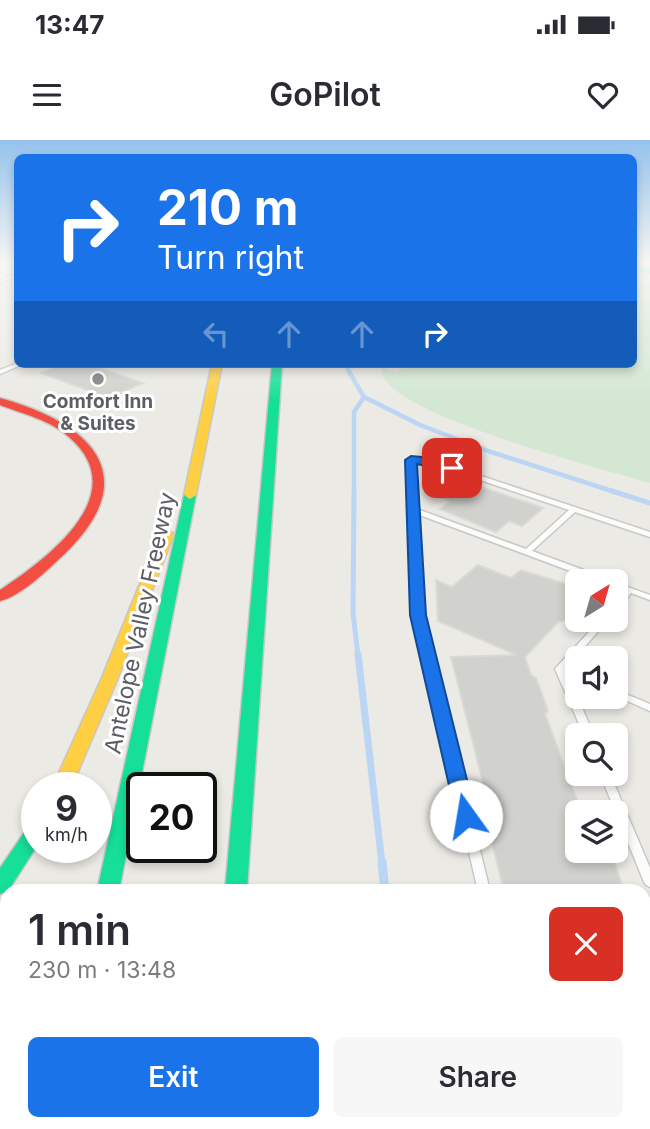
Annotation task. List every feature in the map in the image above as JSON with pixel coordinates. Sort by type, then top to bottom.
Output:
[{"type":"main road","name":"Antelope Valley Freeway","points":[[109,884],[216,368]]},
{"type":"main road","points":[[237,884],[277,368]]},
{"type":"main road","points":[[0,401],[64,428],[80,440],[98,469],[99,491],[91,514],[78,535],[56,558],[0,597]]},
{"type":"main road","points":[[68,772],[110,680],[195,468]]},
{"type":"main road","points":[[1,884],[21,853]]},
{"type":"lane","points":[[482,884],[418,615],[411,460],[428,460],[650,535]]},
{"type":"lane","points":[[413,510],[573,569]]},
{"type":"lane","points":[[527,552],[573,510]]},
{"type":"lane","points":[[628,592],[630,590],[650,598]]},
{"type":"lane","points":[[560,669],[593,632]]},
{"type":"lane","points":[[560,669],[565,671]]},
{"type":"lane","points":[[560,669],[584,723]]},
{"type":"lane","points":[[628,698],[650,708]]},
{"type":"lane","points":[[610,786],[650,882]]},
{"type":"green space","points":[[637,310],[650,310],[650,483],[507,440],[428,410],[400,394],[384,378],[381,368],[396,372],[402,368],[637,368]]},
{"type":"building","name":"Comfort Inn & Suites","points":[[54,368],[100,368],[143,383],[109,398],[41,373]]},
{"type":"building","points":[[457,479],[543,508],[522,526],[509,521],[496,532],[440,509],[451,501],[434,495]]},
{"type":"building","points":[[478,565],[511,578],[521,570],[565,584],[565,620],[558,622],[525,657],[548,711],[545,714],[565,768],[565,786],[572,786],[577,800],[565,800],[565,863],[614,863],[622,884],[502,884],[483,806],[489,806],[451,657],[517,655],[438,621],[436,580],[452,587]]},
{"type":"waterway","points":[[348,368],[364,397]]},
{"type":"waterway","points":[[354,491],[354,412],[364,397]]},
{"type":"waterway","points":[[364,397],[420,425],[491,452],[618,493]]},
{"type":"waterway","points":[[354,491],[353,613],[358,656]]},
{"type":"waterway","points":[[612,491],[650,503]]},
{"type":"waterway","points":[[358,654],[382,864]]},
{"type":"waterway","points":[[382,862],[384,884]]},
{"type":"traffic: fast","points":[[237,884],[277,368]]},
{"type":"traffic: fast","points":[[109,884],[190,495]]},
{"type":"traffic: fast","points":[[1,884],[21,853]]},
{"type":"traffic: slow","points":[[190,495],[216,368]]},
{"type":"traffic: slow","points":[[68,772],[109,680],[167,534]]},
{"type":"traffic: jam","points":[[0,401],[48,419],[74,435],[93,458],[100,481],[95,504],[82,526],[42,567],[0,597]]},
{"type":"place","name":"Comfort Inn & Suites","points":[[98,379]]},
{"type":"route","points":[[452,468],[428,460],[411,460],[418,615],[466,816]]}]
